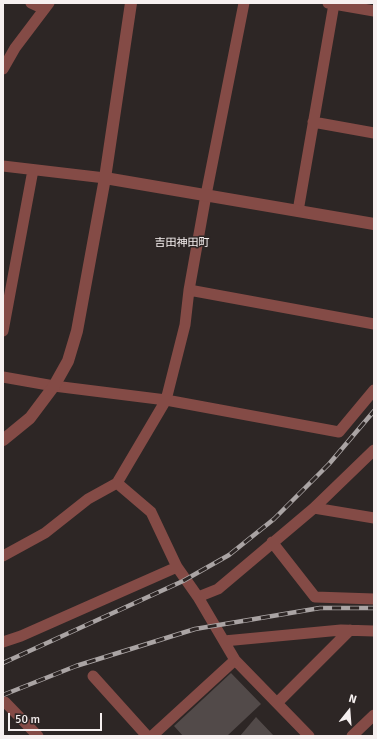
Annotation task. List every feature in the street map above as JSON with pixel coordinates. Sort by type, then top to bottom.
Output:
[{"type":"street","points":[[3,69],[15,48],[46,6],[31,3]]},
{"type":"street","points":[[3,440],[30,418],[54,386],[68,361],[77,331],[105,178],[131,3]]},
{"type":"street","points":[[3,556],[45,533],[88,499],[117,483],[166,400],[185,325],[189,290],[206,195],[244,3]]},
{"type":"street","points":[[298,211],[331,4],[374,11]]},
{"type":"street","points":[[313,122],[374,133]]},
{"type":"street","points":[[3,166],[105,178],[374,224]]},
{"type":"street","points":[[3,331],[8,274],[33,170]]},
{"type":"street","points":[[189,290],[374,324]]},
{"type":"street","points":[[3,377],[54,386],[166,400],[339,432],[374,390]]},
{"type":"street","points":[[198,597],[218,589],[314,508],[374,450]]},
{"type":"street","points":[[117,483],[151,512],[177,567],[198,597],[235,660],[309,736]]},
{"type":"street","points":[[314,508],[374,518]]},
{"type":"street","points":[[272,542],[315,597],[374,599]]},
{"type":"street","points":[[3,642],[21,636],[177,567]]},
{"type":"street","points":[[224,641],[341,630],[374,631]]},
{"type":"street","points":[[276,702],[350,630]]},
{"type":"street","points":[[152,736],[235,660]]},
{"type":"street","points":[[93,676],[147,736]]},
{"type":"street","points":[[5,702],[38,736]]},
{"type":"street","points":[[352,736],[374,715]]},
{"type":"building","points":[[231,673],[261,704],[227,736],[183,736],[174,726]]},
{"type":"building","points":[[256,717],[274,736],[240,736]]},
{"type":"railway","points":[[3,663],[183,581],[229,555],[274,519],[329,464],[374,411]]},
{"type":"railway","points":[[3,695],[76,666],[195,629],[320,608],[374,608]]},
{"type":"district","name":"吉田神田町","points":[[182,243]]}]
